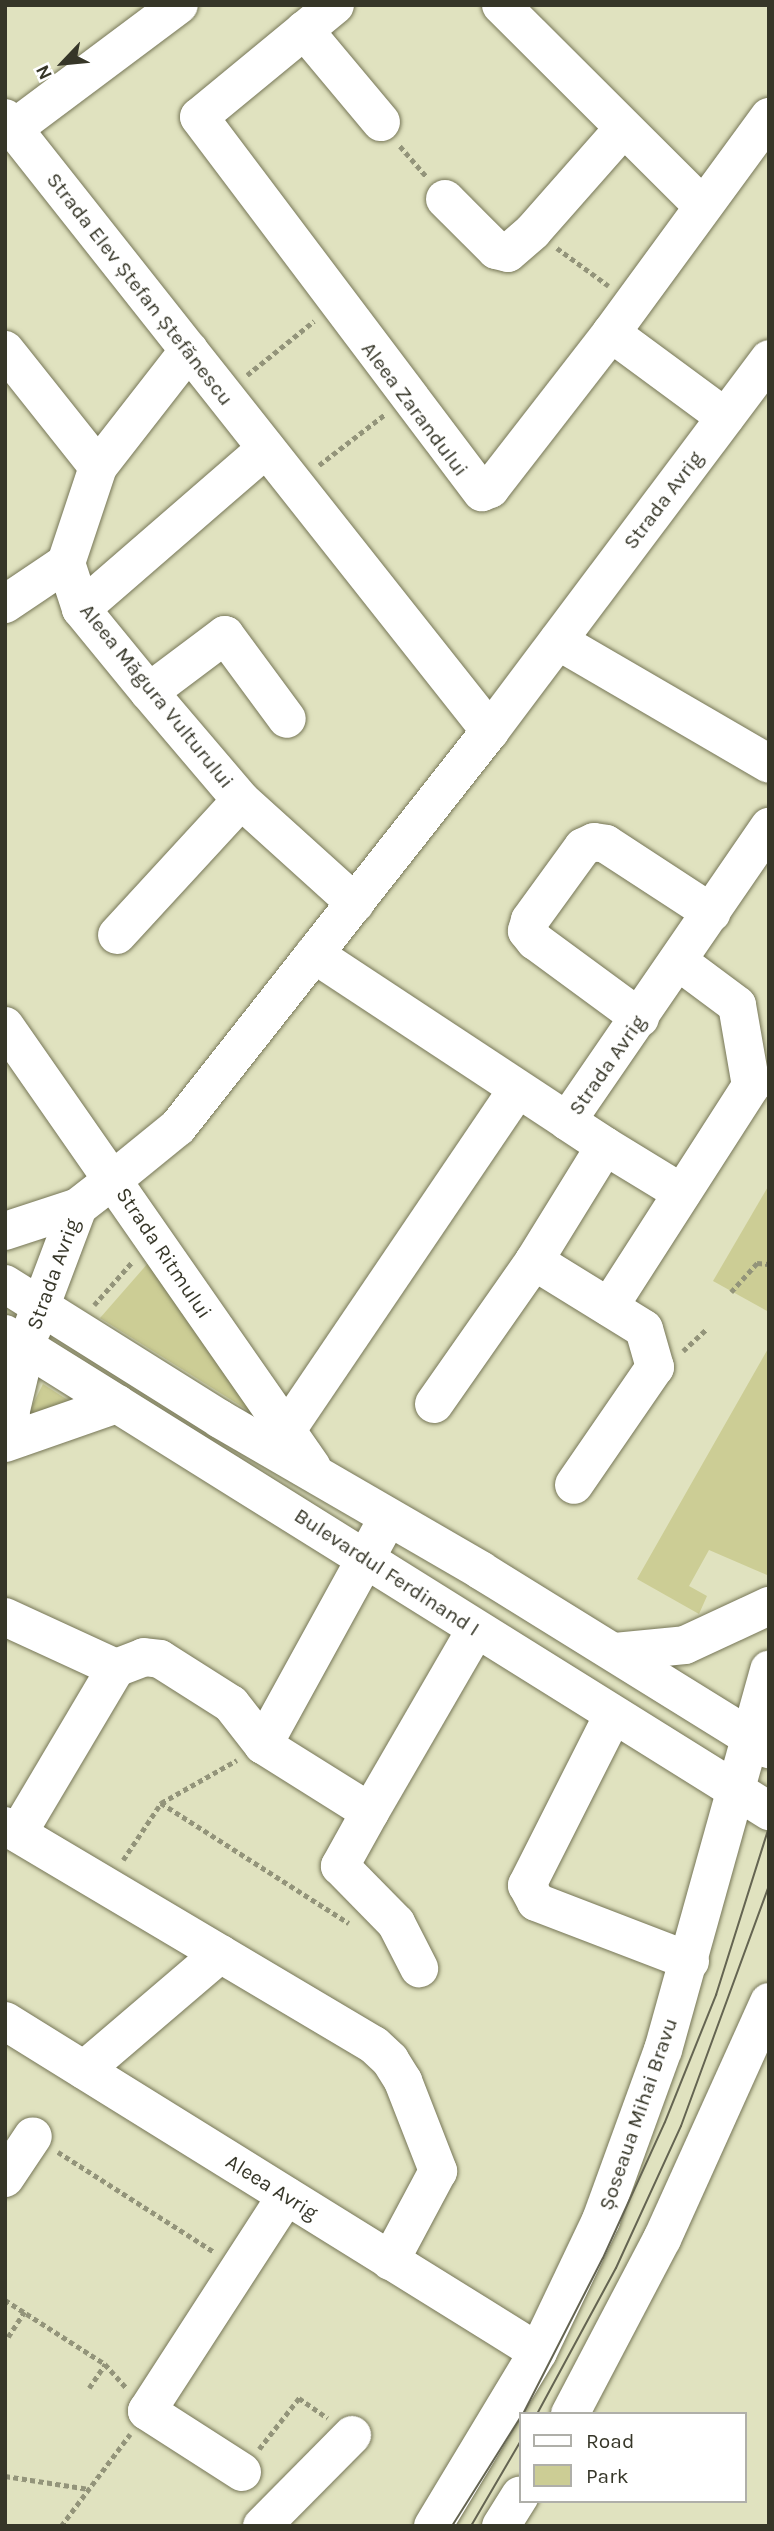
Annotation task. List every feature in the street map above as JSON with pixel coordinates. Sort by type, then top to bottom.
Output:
[{"type":"street","name":"Strada Elev Ștefan Ștefănescu","points":[[179,5],[9,123],[490,730]]},
{"type":"street","name":"Aleea Zarandului","points":[[335,5],[199,117],[407,397],[482,492],[490,489],[611,333],[769,117]]},
{"type":"street","points":[[500,5],[703,206]]},
{"type":"street","points":[[304,30],[381,122]]},
{"type":"street","points":[[445,199],[496,250],[508,253],[516,249],[533,231],[623,129]]},
{"type":"street","points":[[611,333],[725,417]]},
{"type":"street","points":[[5,604],[66,563],[98,467],[189,350]]},
{"type":"street","points":[[5,351],[98,467]]},
{"type":"street","name":"Strada Avrig","points":[[7,1424],[16,1341],[39,1305],[78,1207],[178,1127],[490,730],[769,359]]},
{"type":"street","points":[[81,609],[266,449]]},
{"type":"street","name":"Aleea Măgura Vulturului","points":[[66,563],[81,609],[149,692],[241,800],[355,903]]},
{"type":"street","points":[[149,692],[225,635],[287,719]]},
{"type":"street","points":[[558,641],[765,750]]},
{"type":"street","points":[[117,935],[241,800]]},
{"type":"street","name":"Strada Avrig","points":[[314,954],[567,1121],[679,962],[769,827]]},
{"type":"street","points":[[640,1018],[535,941],[527,931],[530,920],[583,847],[594,842],[606,844],[712,913]]},
{"type":"street","points":[[609,1307],[751,1086],[737,1005],[679,962]]},
{"type":"street","name":"Strada Ritmului","points":[[5,1026],[321,1480]]},
{"type":"street","points":[[285,1431],[517,1090]]},
{"type":"street","points":[[567,1121],[682,1194]]},
{"type":"street","points":[[434,1404],[534,1261],[605,1146]]},
{"type":"street","points":[[5,1231],[78,1207]]},
{"type":"street","points":[[534,1261],[644,1329],[654,1367],[574,1485]]},
{"type":"street","name":"Bulevardul Ferdinand I","points":[[5,1284],[321,1480],[615,1653],[759,1743]]},
{"type":"street","name":"Bulevardul Ferdinand I","points":[[16,1341],[769,1811]]},
{"type":"street","points":[[7,1424],[117,1404]]},
{"type":"street","points":[[263,1745],[388,1518]]},
{"type":"street","points":[[615,1653],[685,1645],[769,1606]]},
{"type":"street","points":[[5,1617],[116,1668]]},
{"type":"street","points":[[419,1968],[396,1923],[340,1866],[476,1629]]},
{"type":"street","points":[[370,1812],[263,1745],[231,1704],[160,1660],[144,1657],[116,1668],[12,1829],[374,2045],[390,2060],[403,2081],[439,2171],[390,2261]]},
{"type":"street","name":"Șoseaua Mihai Bravu","points":[[433,2526],[538,2351],[601,2220],[639,2125],[690,1961],[736,1790],[759,1743],[769,1670]]},
{"type":"street","points":[[613,1715],[527,1885],[536,1902],[690,1961]]},
{"type":"street","points":[[84,2070],[220,1954]]},
{"type":"street","points":[[571,2412],[662,2239],[769,2002]]},
{"type":"street","name":"Aleea Avrig","points":[[5,2021],[538,2351]]},
{"type":"street","points":[[5,2178],[33,2136]]},
{"type":"street","points":[[242,2472],[147,2411],[286,2196]]},
{"type":"street","points":[[262,2526],[352,2435]]},
{"type":"street","points":[[501,2526],[518,2499]]},
{"type":"path","points":[[381,122],[445,199]]},
{"type":"path","points":[[533,231],[633,303]]},
{"type":"path","points":[[223,394],[337,303]]},
{"type":"path","points":[[293,484],[407,397]]},
{"type":"path","points":[[76,1326],[154,1237]]},
{"type":"path","points":[[731,1292],[757,1263],[769,1264]]},
{"type":"path","points":[[106,1884],[161,1803],[263,1745]]},
{"type":"path","points":[[161,1803],[360,1930]]},
{"type":"path","points":[[33,2136],[240,2268]]},
{"type":"path","points":[[5,2300],[105,2364],[147,2411],[61,2526]]},
{"type":"path","points":[[8,2337],[24,2312]]},
{"type":"path","points":[[89,2388],[105,2364]]},
{"type":"path","points":[[242,2472],[299,2398],[352,2435]]},
{"type":"path","points":[[5,2476],[89,2489]]},
{"type":"green space","points":[[769,1185],[769,1312],[713,1281]]},
{"type":"green space","points":[[149,1262],[254,1414],[100,1318]]},
{"type":"green space","points":[[769,1347],[767,1575],[709,1550],[689,1586],[707,1596],[699,1614],[637,1579]]},
{"type":"green space","points":[[43,1384],[77,1406],[23,1424]]},
{"type":"tram line","points":[[524,2412],[603,2258],[665,2122],[716,1995],[769,1827]]},
{"type":"tram line","points":[[538,2412],[616,2268],[681,2126],[769,1885]]},
{"type":"tram line","points":[[452,2526],[518,2421]]},
{"type":"tram line","points":[[471,2526],[518,2445]]}]
